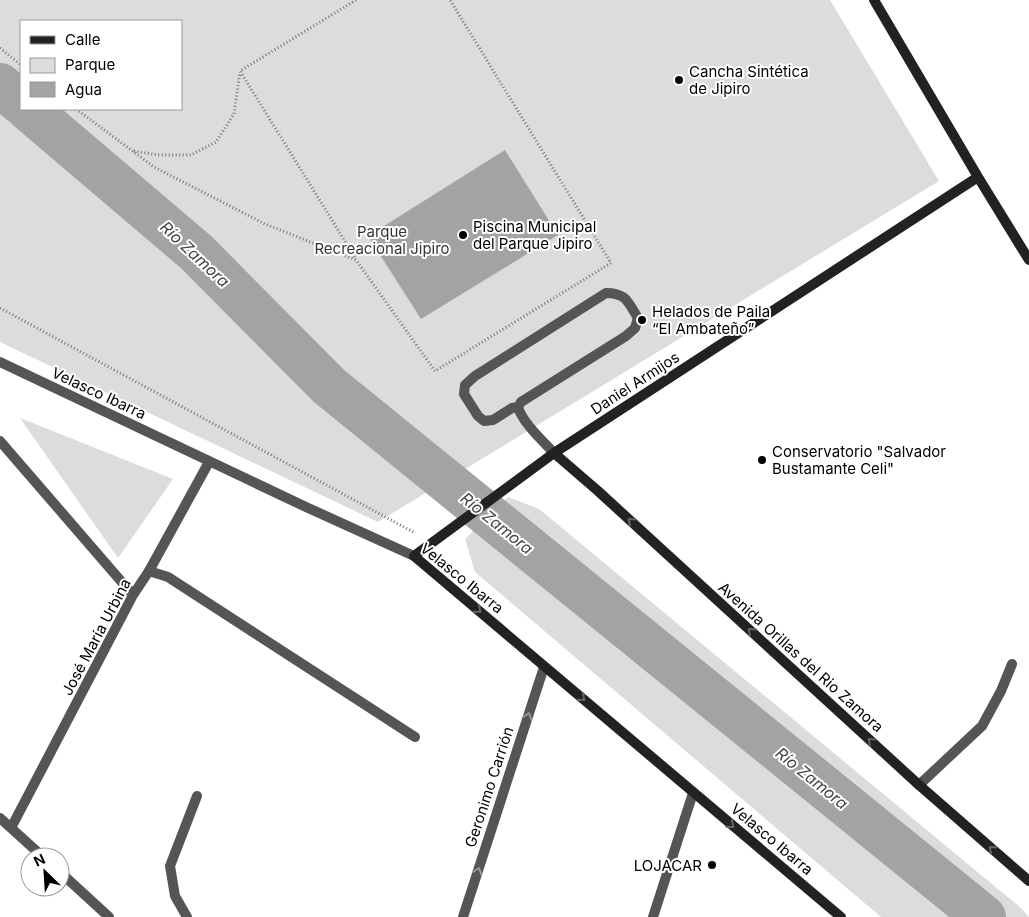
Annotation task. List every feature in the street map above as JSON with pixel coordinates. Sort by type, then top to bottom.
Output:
[{"type":"main road","points":[[874,0],[1029,260]]},
{"type":"main road","name":"Daniel Armijos","points":[[414,556],[554,453],[978,177]]},
{"type":"main road","name":"Avenida Orillas del Rio Zamora","points":[[554,453],[919,785],[1029,881]]},
{"type":"main road","name":"Velasco Ibarra","points":[[414,556],[841,917]]},
{"type":"street","points":[[606,293],[617,293],[623,296],[638,318],[635,328],[626,336],[521,402],[518,407],[512,408],[492,420],[484,421],[478,416],[464,394],[465,385],[475,376],[606,293]]},
{"type":"street","name":"Velasco Ibarra","points":[[0,362],[414,556]]},
{"type":"street","points":[[518,407],[520,413],[554,453]]},
{"type":"street","points":[[0,441],[133,596]]},
{"type":"street","name":"José María Urbina","points":[[11,828],[133,596],[210,462]]},
{"type":"street","points":[[149,571],[168,577],[415,736]]},
{"type":"street","points":[[919,785],[982,726],[1001,691],[1012,664]]},
{"type":"street","name":"Geronimo Carrión","points":[[463,917],[544,667]]},
{"type":"street","points":[[653,917],[693,793]]},
{"type":"street","points":[[187,917],[175,896],[170,866],[197,796]]},
{"type":"street","points":[[0,818],[32,847]]},
{"type":"street","points":[[70,881],[109,917]]},
{"type":"path","points":[[240,71],[356,0]]},
{"type":"path","points":[[240,71],[356,260],[435,371],[611,263],[450,0]]},
{"type":"path","points":[[0,48],[20,64]]},
{"type":"path","points":[[133,151],[158,155],[191,155],[216,142],[234,114],[240,71]]},
{"type":"path","points":[[77,110],[154,167],[265,224],[356,260]]},
{"type":"path","points":[[0,308],[432,543]]},
{"type":"green space","name":"Parque Recreacional Jipiro","points":[[0,0],[830,0],[939,181],[378,522],[0,342]]},
{"type":"green space","points":[[20,418],[173,479],[118,558]]},
{"type":"green space","points":[[508,497],[539,509],[1021,908],[1029,917],[881,917],[475,572],[465,539]]},
{"type":"water","name":"Piscina Municipal del Parque Jipiro","points":[[505,150],[558,235],[421,319],[368,236]]},
{"type":"waterway","name":"Río Zamora","points":[[0,85],[20,102]]},
{"type":"waterway","name":"Río Zamora","points":[[29,110],[196,252],[329,386],[984,917]]},
{"type":"place","name":"Cancha Sintética de Jipiro","points":[[679,80]]},
{"type":"place","name":"Piscina Municipal del Parque Jipiro","points":[[463,235]]},
{"type":"place","name":"Helados de Paila “El Ambateño”","points":[[642,320]]},
{"type":"place","name":"Conservatorio \"Salvador Bustamante Celi\"","points":[[762,460]]},
{"type":"place","name":"LOJACAR","points":[[712,865]]}]
